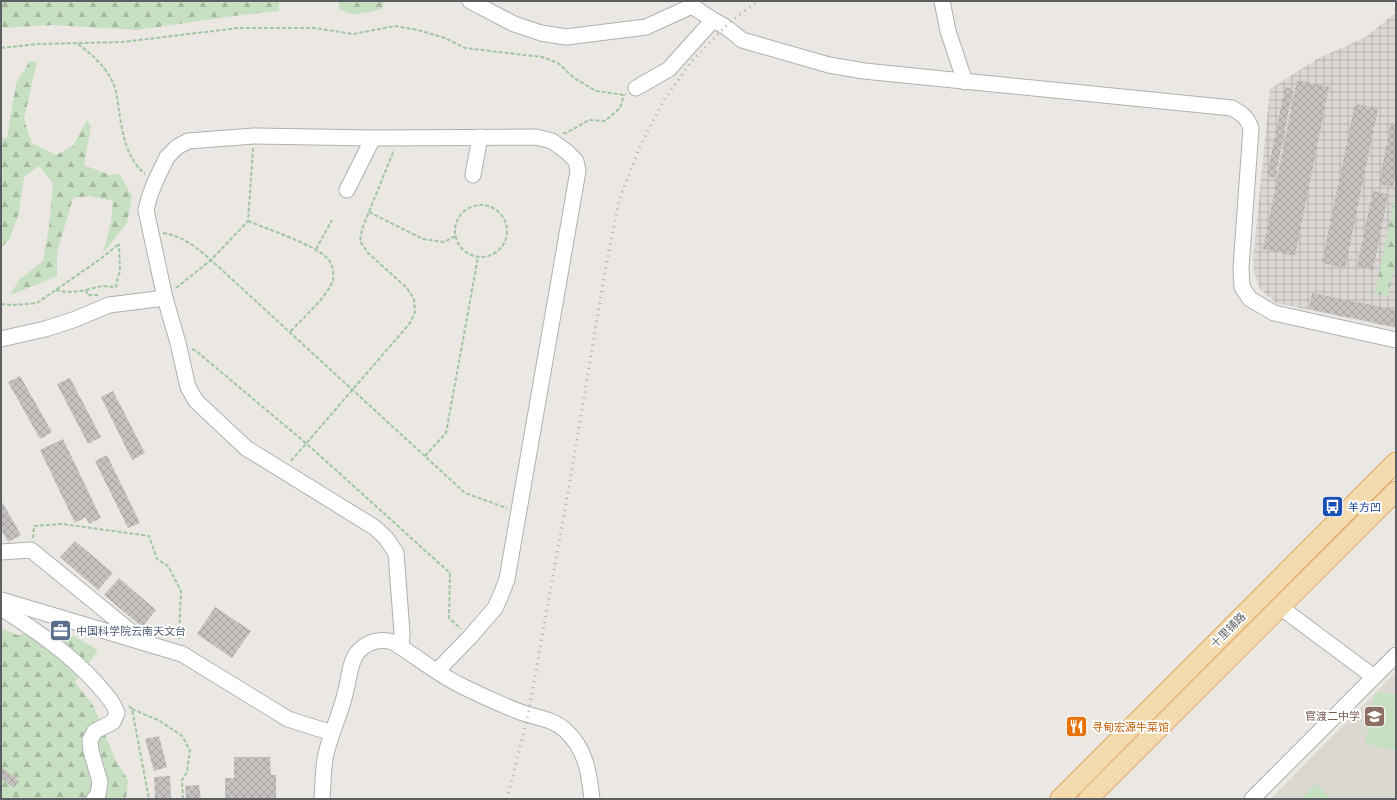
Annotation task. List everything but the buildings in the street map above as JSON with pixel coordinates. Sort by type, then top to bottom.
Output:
[{"type":"main road","name":"十里铺路","points":[[1060,799],[1396,462]]},
{"type":"main road","name":"十里铺路","points":[[1088,799],[1396,490]]},
{"type":"street","points":[[470,1],[514,24],[541,33],[566,37],[646,27],[692,6],[742,40],[829,65],[864,72],[1232,108],[1244,115],[1251,128],[1241,268],[1242,287],[1250,299],[1274,314],[1396,340]]},
{"type":"street","points":[[942,1],[948,31],[965,82]]},
{"type":"street","points":[[630,92],[669,69],[719,23]]},
{"type":"street","points":[[401,646],[402,633],[396,552],[386,538],[374,527],[246,448],[196,401],[188,387],[178,343],[165,298],[146,210],[155,182],[168,157],[177,147],[188,141],[254,136],[373,138],[530,137],[552,141],[576,161],[578,171],[507,579],[502,596],[495,608],[470,637],[437,671]]},
{"type":"street","points":[[474,175],[480,137]]},
{"type":"street","points":[[347,190],[373,138]]},
{"type":"street","points":[[1,339],[45,329],[73,320],[109,305],[165,298]]},
{"type":"street","points":[[1,552],[31,550],[146,643]]},
{"type":"street","points":[[1,600],[182,654],[288,719],[332,733]]},
{"type":"street","points":[[1280,607],[1374,677]]},
{"type":"street","points":[[1,608],[38,632],[80,666],[113,702],[117,713],[113,722],[95,731],[90,740],[91,751],[100,782],[98,795],[94,799]]},
{"type":"street","points":[[322,799],[325,759],[345,696],[356,654],[368,644],[386,640],[401,646],[460,686],[501,705],[553,722],[564,729],[573,738],[582,751],[587,766],[592,799]]},
{"type":"street","points":[[1252,799],[1396,655]]},
{"type":"path","points":[[1,48],[38,44],[123,42],[238,28],[315,28],[353,34],[395,26],[418,30],[445,38],[465,48],[542,57],[558,63],[574,78],[596,91],[630,92]]},
{"type":"path","points":[[77,43],[92,54],[105,70],[114,86],[125,141],[132,159],[155,182]]},
{"type":"path","points":[[552,141],[559,134],[566,133],[589,120],[605,121],[620,108],[630,92]]},
{"type":"path","points":[[165,298],[211,260],[248,221],[254,136]]},
{"type":"path","points":[[282,471],[307,444],[410,323],[415,312],[414,299],[408,288],[368,253],[360,241],[362,229],[399,138]]},
{"type":"path","points":[[476,206],[485,206],[500,214],[505,222],[507,230],[504,243],[495,253],[487,256],[478,257],[470,255],[459,244],[456,236],[455,228],[462,214],[476,206]]},
{"type":"path","points":[[369,212],[423,239],[444,242],[456,236]]},
{"type":"path","points":[[316,249],[332,220]]},
{"type":"path","points":[[248,221],[316,249],[328,260],[334,270],[333,280],[327,291],[290,332]]},
{"type":"path","points":[[151,231],[170,234],[191,243],[465,493],[518,512]]},
{"type":"path","points":[[1,304],[13,305],[37,303],[99,260],[119,244],[120,272],[116,287],[102,286],[73,292],[56,290]]},
{"type":"path","points":[[425,456],[446,433],[478,257]]},
{"type":"path","points":[[86,290],[88,295],[102,295]]},
{"type":"path","points":[[178,343],[196,350],[307,444],[450,574],[449,618],[470,637]]},
{"type":"path","points":[[31,550],[34,526],[63,524],[149,536],[157,559],[168,566],[181,591],[179,637],[182,654]]},
{"type":"path","points":[[132,709],[160,721],[182,736],[190,750],[187,772],[182,780],[183,799]]},
{"type":"shaded area","points":[[1396,12],[1396,328],[1276,303],[1260,289],[1254,273],[1253,260],[1270,89],[1317,59],[1366,37]]},
{"type":"shaded area","name":"官渡二中学","points":[[1396,672],[1396,799],[1271,799],[1310,759]]},
{"type":"green space","points":[[1,1],[279,1],[279,11],[137,30],[53,25],[1,28]]},
{"type":"green space","points":[[339,1],[384,1],[382,9],[354,15],[339,9]]},
{"type":"green space","points":[[30,61],[37,62],[24,119],[32,143],[56,155],[73,146],[87,120],[91,127],[84,165],[110,175],[120,174],[132,197],[127,223],[103,253],[111,223],[113,201],[89,196],[73,198],[57,252],[57,276],[10,295],[19,280],[43,261],[49,227],[53,183],[39,166],[24,177],[19,213],[10,238],[1,248],[1,192],[3,172],[1,164],[1,138],[7,138],[16,83]]},
{"type":"green space","points":[[1396,190],[1396,259],[1388,296],[1375,293]]},
{"type":"green space","points":[[1,628],[17,635],[61,629],[98,650],[75,682],[94,707],[115,759],[128,780],[126,799],[1,799]]},
{"type":"green space","points":[[1379,692],[1396,695],[1396,750],[1365,744],[1374,697]]},
{"type":"green space","points":[[1316,784],[1331,799],[1301,799]]},
{"type":"railway","points":[[507,799],[528,715],[569,487],[606,266],[619,201],[640,146],[664,100],[691,62],[730,22],[758,1]]},
{"type":"place","name":"羊方凹","points":[[1332,507]]},
{"type":"place","name":"中国科学院云南天文台","points":[[61,631]]},
{"type":"place","name":"官渡二中学","points":[[1375,716]]},
{"type":"place","name":"寻甸宏源牛菜馆","points":[[1077,727]]}]
